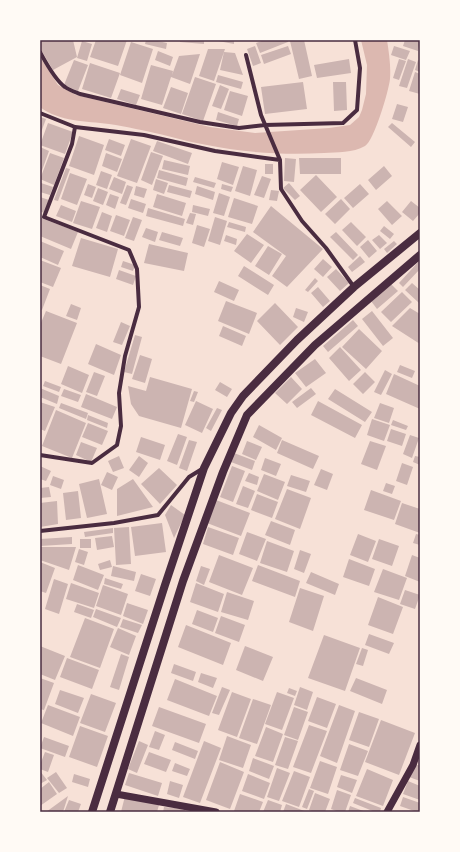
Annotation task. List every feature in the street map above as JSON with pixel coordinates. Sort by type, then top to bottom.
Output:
[{"type":"main road","points":[[92,812],[164,585],[204,468],[224,425],[242,396],[297,340],[354,287],[420,233]]},
{"type":"main road","points":[[110,812],[183,581],[223,472],[247,415],[315,345],[420,255]]},
{"type":"street","points":[[40,52],[61,84],[65,88],[80,94],[200,122],[239,128],[265,125],[343,123],[357,110],[360,68],[356,40]]},
{"type":"street","points":[[246,55],[260,115],[280,160],[280,189],[302,221],[326,248],[354,287]]},
{"type":"street","points":[[40,113],[75,127],[144,135],[215,151],[280,160]]},
{"type":"street","points":[[40,455],[92,463],[117,445],[121,426],[119,393],[125,356],[139,307],[137,269],[129,250],[44,217],[72,144],[75,127]]},
{"type":"street","points":[[40,531],[114,523],[158,515],[189,477],[204,468]]},
{"type":"street","points":[[387,812],[413,765],[420,745]]},
{"type":"street","points":[[116,794],[216,812]]},
{"type":"shaded area","points":[[361,40],[387,40],[390,79],[377,126],[373,135],[365,146],[350,151],[295,154],[265,153],[221,148],[119,125],[82,121],[56,116],[40,107],[40,57],[58,85],[76,95],[210,127],[255,133],[329,128],[350,125],[359,117],[366,94],[367,65]]},
{"type":"building","points":[[40,40],[73,40],[77,57],[53,70],[40,48]]},
{"type":"building","points":[[96,40],[127,40],[118,66],[90,57]]},
{"type":"building","points":[[146,40],[167,43],[166,49],[145,44]]},
{"type":"building","points":[[180,40],[204,40],[204,44],[180,42]]},
{"type":"building","points":[[213,40],[234,40],[234,44]]},
{"type":"building","points":[[265,40],[288,40],[288,42],[260,53],[256,43]]},
{"type":"building","points":[[304,40],[312,76],[299,79],[290,41]]},
{"type":"building","points":[[405,40],[420,40],[418,51],[403,46]]},
{"type":"building","points":[[82,41],[92,44],[87,61],[77,58]]},
{"type":"building","points":[[131,42],[153,49],[142,83],[120,75]]},
{"type":"building","points":[[255,46],[261,63],[253,66],[247,49]]},
{"type":"building","points":[[288,46],[291,54],[264,64],[261,55]]},
{"type":"building","points":[[394,46],[410,51],[406,60],[391,55]]},
{"type":"building","points":[[208,49],[225,49],[214,81],[199,76]]},
{"type":"building","points":[[158,51],[173,57],[170,66],[155,60]]},
{"type":"building","points":[[224,52],[235,53],[243,75],[220,70]]},
{"type":"building","points":[[200,54],[190,84],[171,77],[162,105],[141,99],[151,65],[173,71],[172,75],[179,56]]},
{"type":"building","points":[[349,59],[351,73],[317,78],[314,65]]},
{"type":"building","points":[[399,59],[406,61],[399,80],[393,78]]},
{"type":"building","points":[[408,59],[416,62],[407,88],[399,86]]},
{"type":"building","points":[[74,60],[88,65],[78,91],[64,85]]},
{"type":"building","points":[[418,60],[420,61],[420,72],[415,70]]},
{"type":"building","points":[[90,63],[120,73],[111,98],[82,89]]},
{"type":"building","points":[[415,72],[420,74],[420,94],[409,91]]},
{"type":"building","points":[[218,75],[243,82],[241,89],[216,82]]},
{"type":"building","points":[[195,77],[216,84],[203,121],[182,114]]},
{"type":"building","points":[[303,82],[307,109],[265,114],[261,87]]},
{"type":"building","points":[[333,82],[346,82],[347,110],[334,111]]},
{"type":"building","points":[[220,85],[229,89],[221,109],[212,106]]},
{"type":"building","points":[[171,87],[188,93],[181,114],[163,108]]},
{"type":"building","points":[[121,89],[140,95],[136,105],[117,99]]},
{"type":"building","points":[[230,91],[248,96],[242,116],[224,110]]},
{"type":"building","points":[[397,104],[408,107],[403,122],[392,119]]},
{"type":"building","points":[[218,112],[239,119],[237,126],[216,120]]},
{"type":"building","points":[[40,117],[46,119],[40,135]]},
{"type":"building","points":[[48,123],[73,132],[65,154],[40,145]]},
{"type":"building","points":[[392,123],[415,142],[411,147],[388,127]]},
{"type":"building","points":[[79,136],[104,145],[94,175],[69,166]]},
{"type":"building","points":[[109,139],[125,145],[121,156],[105,150]]},
{"type":"building","points":[[131,139],[151,146],[137,183],[117,176]]},
{"type":"building","points":[[157,141],[192,153],[188,164],[153,151]]},
{"type":"building","points":[[40,147],[49,151],[40,176]]},
{"type":"building","points":[[151,152],[163,156],[152,185],[141,180]]},
{"type":"building","points":[[50,153],[64,158],[54,185],[40,179]]},
{"type":"building","points":[[106,153],[122,159],[117,172],[102,166]]},
{"type":"building","points":[[285,158],[296,159],[294,182],[284,181]]},
{"type":"building","points":[[299,158],[341,158],[341,174],[300,174]]},
{"type":"building","points":[[164,160],[190,166],[188,175],[162,169]]},
{"type":"building","points":[[222,162],[239,167],[233,185],[217,179]]},
{"type":"building","points":[[265,164],[273,164],[273,174],[265,174]]},
{"type":"building","points":[[243,166],[257,170],[250,196],[235,191]]},
{"type":"building","points":[[384,166],[392,176],[376,190],[368,180]]},
{"type":"building","points":[[66,168],[70,169],[58,201],[54,200]]},
{"type":"building","points":[[159,170],[188,178],[186,186],[157,178]]},
{"type":"building","points":[[101,171],[112,175],[107,189],[96,185]]},
{"type":"building","points":[[70,173],[87,179],[77,205],[61,199]]},
{"type":"building","points":[[316,175],[337,197],[321,212],[300,190]]},
{"type":"building","points":[[262,176],[271,179],[264,198],[254,195]]},
{"type":"building","points":[[114,177],[126,182],[122,194],[109,189]]},
{"type":"building","points":[[195,177],[216,183],[214,188],[193,182]]},
{"type":"building","points":[[156,179],[168,183],[164,194],[153,190]]},
{"type":"building","points":[[41,183],[53,187],[50,195],[40,192]]},
{"type":"building","points":[[289,183],[300,196],[295,200],[283,188]]},
{"type":"building","points":[[88,184],[96,187],[92,198],[84,195]]},
{"type":"building","points":[[222,184],[233,187],[231,192],[221,189]]},
{"type":"building","points":[[360,184],[369,194],[353,208],[344,198]]},
{"type":"building","points":[[127,185],[133,187],[126,205],[120,203]]},
{"type":"building","points":[[169,185],[192,191],[190,198],[167,192]]},
{"type":"building","points":[[136,186],[147,189],[144,198],[134,195]]},
{"type":"building","points":[[197,186],[215,192],[213,200],[195,194]]},
{"type":"building","points":[[98,188],[108,192],[103,205],[93,201]]},
{"type":"building","points":[[271,190],[279,191],[277,201],[269,200]]},
{"type":"building","points":[[219,193],[230,197],[224,216],[213,213]]},
{"type":"building","points":[[110,194],[119,197],[115,209],[106,205]]},
{"type":"building","points":[[157,194],[186,203],[182,216],[153,207]]},
{"type":"building","points":[[40,197],[49,200],[44,213],[40,211]]},
{"type":"building","points":[[234,198],[258,206],[252,224],[228,217]]},
{"type":"building","points":[[131,199],[146,204],[143,213],[128,208]]},
{"type":"building","points":[[341,199],[350,209],[335,224],[325,214]]},
{"type":"building","points":[[81,201],[100,207],[92,229],[73,223]]},
{"type":"building","points":[[387,201],[402,216],[392,225],[378,209]]},
{"type":"building","points":[[411,201],[420,208],[420,213],[413,221],[402,212]]},
{"type":"building","points":[[61,205],[76,211],[72,222],[56,216]]},
{"type":"building","points":[[193,205],[210,209],[208,216],[192,212]]},
{"type":"building","points":[[271,206],[323,249],[287,287],[272,276],[286,256],[253,232]]},
{"type":"building","points":[[148,208],[185,219],[183,226],[146,216]]},
{"type":"building","points":[[102,212],[112,216],[107,232],[96,228]]},
{"type":"building","points":[[190,213],[196,214],[193,225],[186,223]]},
{"type":"building","points":[[116,215],[130,220],[124,236],[110,231]]},
{"type":"building","points":[[133,217],[142,220],[134,241],[125,238]]},
{"type":"building","points":[[215,217],[227,221],[220,245],[208,241]]},
{"type":"building","points":[[41,218],[78,232],[71,249],[40,236]]},
{"type":"building","points":[[229,222],[246,227],[245,232],[227,227]]},
{"type":"building","points":[[351,222],[366,237],[357,246],[342,230]]},
{"type":"building","points":[[197,225],[210,229],[204,247],[192,243]]},
{"type":"building","points":[[384,226],[394,234],[390,239],[380,231]]},
{"type":"building","points":[[146,228],[158,232],[155,242],[142,237]]},
{"type":"building","points":[[162,232],[183,238],[180,246],[159,240]]},
{"type":"building","points":[[336,232],[358,255],[353,260],[330,237]]},
{"type":"building","points":[[247,234],[264,245],[251,263],[234,251]]},
{"type":"building","points":[[226,235],[237,239],[236,245],[224,241]]},
{"type":"building","points":[[379,235],[387,243],[380,249],[372,240]]},
{"type":"building","points":[[81,238],[118,249],[110,277],[72,266]]},
{"type":"building","points":[[368,240],[377,251],[369,258],[360,247]]},
{"type":"building","points":[[40,241],[64,251],[58,265],[40,257]]},
{"type":"building","points":[[394,241],[397,244],[387,253],[384,249]]},
{"type":"building","points":[[149,244],[188,253],[184,271],[144,263]]},
{"type":"building","points":[[268,246],[282,254],[269,275],[255,266]]},
{"type":"building","points":[[360,256],[365,262],[352,272],[348,267]]},
{"type":"building","points":[[323,259],[332,267],[323,277],[314,269]]},
{"type":"building","points":[[40,260],[61,268],[53,287],[40,282]]},
{"type":"building","points":[[420,260],[420,269],[403,287],[399,283]]},
{"type":"building","points":[[123,261],[135,265],[133,271],[121,267]]},
{"type":"building","points":[[244,266],[274,285],[268,295],[238,276]]},
{"type":"building","points":[[336,269],[349,283],[340,291],[327,277]]},
{"type":"building","points":[[119,270],[136,276],[133,285],[116,279]]},
{"type":"building","points":[[315,278],[318,281],[308,292],[305,290]]},
{"type":"building","points":[[219,281],[239,290],[234,301],[214,292]]},
{"type":"building","points":[[412,283],[420,290],[419,303],[405,290]]},
{"type":"building","points":[[391,284],[398,291],[377,309],[371,301]]},
{"type":"building","points":[[40,285],[50,289],[42,310],[40,309]]},
{"type":"building","points":[[318,287],[330,301],[323,307],[311,293]]},
{"type":"building","points":[[402,292],[412,302],[391,322],[381,312]]},
{"type":"building","points":[[226,301],[257,313],[249,334],[218,321]]},
{"type":"building","points":[[275,303],[298,327],[280,345],[257,321]]},
{"type":"building","points":[[71,304],[81,308],[77,320],[66,316]]},
{"type":"building","points":[[296,308],[308,312],[304,322],[293,317]]},
{"type":"building","points":[[410,308],[420,314],[420,344],[392,326]]},
{"type":"building","points":[[46,311],[77,323],[61,364],[40,356],[40,325]]},
{"type":"building","points":[[372,311],[393,338],[383,346],[362,319]]},
{"type":"building","points":[[353,320],[358,326],[328,352],[323,346]]},
{"type":"building","points":[[121,322],[130,326],[122,345],[113,342]]},
{"type":"building","points":[[223,326],[246,336],[242,346],[219,336]]},
{"type":"building","points":[[359,329],[382,351],[366,369],[342,347]]},
{"type":"building","points":[[135,335],[142,337],[132,374],[124,372]]},
{"type":"building","points":[[96,344],[121,355],[114,375],[88,364]]},
{"type":"building","points":[[340,347],[361,370],[349,381],[329,358]]},
{"type":"building","points":[[140,355],[152,359],[145,383],[132,379]]},
{"type":"building","points":[[315,359],[326,373],[306,387],[295,373]]},
{"type":"building","points":[[400,365],[415,371],[412,378],[397,372]]},
{"type":"building","points":[[68,366],[89,375],[82,393],[61,384]]},
{"type":"building","points":[[385,370],[392,374],[381,395],[374,392]]},
{"type":"building","points":[[94,372],[105,376],[97,396],[86,392]]},
{"type":"building","points":[[365,372],[375,382],[363,394],[353,384]]},
{"type":"building","points":[[394,374],[420,386],[420,409],[386,394]]},
{"type":"building","points":[[150,377],[192,389],[181,428],[139,416],[131,404],[128,386],[146,391]]},
{"type":"building","points":[[291,377],[302,389],[287,404],[275,393]]},
{"type":"building","points":[[45,381],[61,387],[59,392],[43,386]]},
{"type":"building","points":[[220,382],[232,389],[227,397],[215,390]]},
{"type":"building","points":[[40,388],[59,396],[57,404],[40,397]]},
{"type":"building","points":[[311,388],[316,394],[297,408],[292,402]]},
{"type":"building","points":[[64,389],[81,395],[78,402],[61,396]]},
{"type":"building","points":[[335,389],[372,412],[365,422],[328,399]]},
{"type":"building","points":[[194,391],[198,392],[194,402],[190,401]]},
{"type":"building","points":[[86,394],[117,407],[112,419],[81,407]]},
{"type":"building","points":[[196,401],[213,409],[202,433],[185,425]]},
{"type":"building","points":[[318,401],[362,425],[355,438],[311,415]]},
{"type":"building","points":[[40,402],[55,407],[45,431],[40,429]]},
{"type":"building","points":[[61,403],[88,413],[86,419],[59,408]]},
{"type":"building","points":[[380,403],[394,408],[389,423],[374,418]]},
{"type":"building","points":[[217,408],[222,410],[211,431],[206,428]]},
{"type":"building","points":[[56,410],[86,423],[72,458],[42,446]]},
{"type":"building","points":[[88,415],[108,423],[107,428],[87,420]]},
{"type":"building","points":[[372,419],[390,425],[384,441],[367,435]]},
{"type":"building","points":[[393,420],[408,426],[406,430],[391,425]]},
{"type":"building","points":[[88,423],[108,431],[102,445],[82,437]]},
{"type":"building","points":[[259,425],[282,438],[276,450],[253,437]]},
{"type":"building","points":[[391,429],[406,434],[402,446],[387,441]]},
{"type":"building","points":[[178,434],[187,437],[177,465],[167,461]]},
{"type":"building","points":[[410,435],[419,438],[412,458],[403,454]]},
{"type":"building","points":[[141,437],[165,445],[160,460],[136,452]]},
{"type":"building","points":[[189,440],[197,442],[187,471],[179,468]]},
{"type":"building","points":[[282,440],[319,456],[313,469],[277,453]]},
{"type":"building","points":[[247,441],[262,447],[256,460],[242,454]]},
{"type":"building","points":[[370,441],[386,446],[377,470],[361,464]]},
{"type":"building","points":[[81,442],[97,448],[91,462],[76,455]]},
{"type":"building","points":[[234,453],[255,461],[252,470],[231,462]]},
{"type":"building","points":[[119,456],[124,468],[113,472],[108,461]]},
{"type":"building","points":[[139,456],[148,463],[139,477],[129,470]]},
{"type":"building","points":[[415,456],[420,457],[420,465],[413,462]]},
{"type":"building","points":[[265,458],[281,464],[276,476],[261,470]]},
{"type":"building","points":[[402,463],[413,467],[407,485],[396,481]]},
{"type":"building","points":[[40,466],[51,471],[46,481],[40,479]]},
{"type":"building","points":[[232,466],[245,471],[233,502],[220,497]]},
{"type":"building","points":[[159,468],[177,485],[160,504],[141,484]]},
{"type":"building","points":[[321,469],[333,474],[327,490],[314,485]]},
{"type":"building","points":[[107,472],[118,477],[112,490],[101,485]]},
{"type":"building","points":[[249,473],[259,477],[257,485],[245,481]]},
{"type":"building","points":[[264,474],[285,482],[278,500],[257,491]]},
{"type":"building","points":[[291,475],[310,481],[306,492],[287,486]]},
{"type":"building","points":[[53,476],[64,480],[61,489],[50,485]]},
{"type":"building","points":[[99,479],[107,514],[87,518],[79,484]]},
{"type":"building","points":[[133,479],[153,507],[117,516],[117,489]]},
{"type":"building","points":[[386,483],[395,486],[392,494],[383,491]]},
{"type":"building","points":[[243,486],[255,491],[248,508],[236,504]]},
{"type":"building","points":[[49,487],[51,497],[40,498],[40,488]]},
{"type":"building","points":[[287,489],[311,498],[300,529],[275,519]]},
{"type":"building","points":[[371,490],[401,501],[394,520],[364,510]]},
{"type":"building","points":[[78,491],[81,518],[66,520],[63,493]]},
{"type":"building","points":[[257,494],[278,502],[272,518],[251,510]]},
{"type":"building","points":[[216,500],[250,513],[241,536],[207,523]]},
{"type":"building","points":[[57,501],[58,524],[40,527],[40,503]]},
{"type":"building","points":[[402,503],[420,509],[420,533],[395,524]]},
{"type":"building","points":[[171,505],[185,515],[174,538],[165,515]]},
{"type":"building","points":[[271,521],[295,530],[290,545],[265,535]]},
{"type":"building","points":[[162,523],[166,552],[135,556],[131,527]]},
{"type":"building","points":[[129,527],[131,564],[116,565],[114,528]]},
{"type":"building","points":[[208,527],[239,538],[233,555],[203,544]]},
{"type":"building","points":[[113,528],[113,533],[85,537],[84,532]]},
{"type":"building","points":[[247,532],[266,539],[257,561],[239,554]]},
{"type":"building","points":[[358,534],[376,541],[368,562],[350,555]]},
{"type":"building","points":[[416,534],[420,535],[420,545],[413,543]]},
{"type":"building","points":[[112,536],[114,547],[97,550],[95,538]]},
{"type":"building","points":[[72,537],[72,544],[40,546],[40,539]]},
{"type":"building","points":[[80,539],[91,539],[91,548],[80,548]]},
{"type":"building","points":[[379,539],[399,546],[392,566],[372,559]]},
{"type":"building","points":[[267,541],[294,551],[287,572],[260,563]]},
{"type":"building","points":[[40,547],[76,547],[69,570],[40,560]]},
{"type":"building","points":[[79,549],[88,552],[84,565],[75,562]]},
{"type":"building","points":[[300,550],[311,554],[304,573],[294,569]]},
{"type":"building","points":[[219,555],[253,568],[242,595],[209,582]]},
{"type":"building","points":[[412,555],[420,558],[420,582],[405,576]]},
{"type":"building","points":[[349,559],[375,569],[369,586],[343,577]]},
{"type":"building","points":[[110,560],[112,567],[100,570],[98,564]]},
{"type":"building","points":[[40,562],[55,568],[46,593],[40,591]]},
{"type":"building","points":[[78,565],[104,575],[98,590],[73,580]]},
{"type":"building","points":[[258,565],[300,581],[295,597],[252,581]]},
{"type":"building","points":[[113,566],[136,572],[134,581],[111,576]]},
{"type":"building","points":[[201,566],[210,569],[204,585],[196,581]]},
{"type":"building","points":[[383,569],[407,578],[399,600],[374,592]]},
{"type":"building","points":[[311,572],[339,584],[335,595],[306,583]]},
{"type":"building","points":[[141,574],[156,579],[150,596],[135,591]]},
{"type":"building","points":[[105,578],[123,584],[121,589],[104,584]]},
{"type":"building","points":[[54,579],[68,584],[59,614],[45,609]]},
{"type":"building","points":[[71,583],[99,593],[94,608],[66,599]]},
{"type":"building","points":[[196,583],[224,594],[218,612],[190,602]]},
{"type":"building","points":[[103,585],[128,594],[121,615],[96,606]]},
{"type":"building","points":[[300,588],[324,596],[313,631],[289,622]]},
{"type":"building","points":[[405,590],[420,595],[415,609],[400,604]]},
{"type":"building","points":[[227,592],[254,601],[248,620],[221,612]]},
{"type":"building","points":[[378,597],[403,607],[393,634],[368,625]]},
{"type":"building","points":[[127,603],[148,610],[143,624],[123,616]]},
{"type":"building","points":[[77,604],[94,610],[91,618],[74,612]]},
{"type":"building","points":[[96,609],[121,618],[117,627],[93,617]]},
{"type":"building","points":[[197,610],[218,618],[213,632],[192,624]]},
{"type":"building","points":[[221,616],[245,625],[239,642],[215,633]]},
{"type":"building","points":[[85,618],[114,629],[100,668],[70,657]]},
{"type":"building","points":[[123,619],[142,625],[138,633],[120,627]]},
{"type":"building","points":[[186,625],[231,643],[223,665],[178,647]]},
{"type":"building","points":[[118,628],[136,636],[129,655],[110,647]]},
{"type":"building","points":[[369,634],[394,643],[389,654],[365,645]]},
{"type":"building","points":[[324,635],[360,648],[345,691],[308,678]]},
{"type":"building","points":[[40,646],[65,656],[55,680],[40,674]]},
{"type":"building","points":[[245,646],[273,657],[263,681],[236,670]]},
{"type":"building","points":[[362,648],[368,650],[363,666],[356,664]]},
{"type":"building","points":[[121,654],[129,657],[119,690],[110,687]]},
{"type":"building","points":[[67,658],[99,670],[92,689],[60,677]]},
{"type":"building","points":[[174,664],[196,672],[193,681],[171,673]]},
{"type":"building","points":[[201,673],[217,678],[213,688],[198,682]]},
{"type":"building","points":[[40,678],[54,683],[44,710],[40,709]]},
{"type":"building","points":[[356,678],[387,690],[382,704],[350,691]]},
{"type":"building","points":[[175,679],[217,696],[209,716],[167,700]]},
{"type":"building","points":[[222,687],[230,690],[219,715],[212,713]]},
{"type":"building","points":[[300,687],[313,692],[307,710],[294,705]]},
{"type":"building","points":[[289,688],[297,691],[295,696],[287,693]]},
{"type":"building","points":[[60,690],[84,698],[78,713],[55,704]]},
{"type":"building","points":[[232,692],[251,699],[237,737],[218,730]]},
{"type":"building","points":[[277,692],[294,698],[282,730],[265,724]]},
{"type":"building","points":[[91,694],[116,703],[105,732],[80,723]]},
{"type":"building","points":[[317,697],[336,704],[327,728],[308,721]]},
{"type":"building","points":[[253,699],[271,705],[257,744],[239,738]]},
{"type":"building","points":[[48,705],[80,717],[73,736],[41,723]]},
{"type":"building","points":[[339,705],[355,711],[337,763],[320,756]]},
{"type":"building","points":[[159,707],[206,724],[199,743],[152,726]]},
{"type":"building","points":[[294,707],[308,712],[298,740],[284,735]]},
{"type":"building","points":[[359,712],[379,719],[369,747],[349,740]]},
{"type":"building","points":[[381,720],[415,733],[399,775],[365,762]]},
{"type":"building","points":[[309,725],[327,731],[311,773],[293,767]]},
{"type":"building","points":[[80,726],[108,736],[97,767],[69,757]]},
{"type":"building","points":[[266,727],[283,734],[273,762],[255,756]]},
{"type":"building","points":[[155,731],[165,735],[159,750],[149,747]]},
{"type":"building","points":[[227,736],[251,745],[243,768],[219,760]]},
{"type":"building","points":[[44,737],[69,746],[65,757],[40,748]]},
{"type":"building","points":[[285,737],[298,741],[288,769],[275,765]]},
{"type":"building","points":[[139,741],[148,745],[137,773],[128,769]]},
{"type":"building","points":[[204,741],[221,748],[200,803],[183,797]]},
{"type":"building","points":[[175,742],[198,751],[195,759],[172,750]]},
{"type":"building","points":[[349,744],[368,751],[358,776],[340,770]]},
{"type":"building","points":[[45,752],[54,755],[48,772],[40,769]]},
{"type":"building","points":[[149,752],[171,760],[166,772],[144,764]]},
{"type":"building","points":[[253,758],[274,766],[269,779],[249,771]]},
{"type":"building","points":[[320,761],[337,767],[328,794],[310,788]]},
{"type":"building","points":[[220,762],[244,772],[230,809],[206,800]]},
{"type":"building","points":[[175,763],[190,769],[187,776],[172,771]]},
{"type":"building","points":[[415,764],[420,766],[420,781],[409,777]]},
{"type":"building","points":[[277,768],[290,773],[279,801],[267,797]]},
{"type":"building","points":[[367,769],[393,780],[383,806],[356,796]]},
{"type":"building","points":[[40,771],[47,780],[40,784]]},
{"type":"building","points":[[294,771],[310,777],[299,807],[282,801]]},
{"type":"building","points":[[56,772],[67,788],[59,793],[47,778]]},
{"type":"building","points":[[129,773],[162,783],[158,796],[125,785]]},
{"type":"building","points":[[74,774],[90,779],[88,787],[72,782]]},
{"type":"building","points":[[248,774],[270,783],[264,799],[242,791]]},
{"type":"building","points":[[341,775],[357,780],[352,793],[337,787]]},
{"type":"building","points":[[170,781],[183,785],[179,798],[167,794]]},
{"type":"building","points":[[408,781],[420,786],[420,800],[403,794]]},
{"type":"building","points":[[49,782],[57,794],[40,806],[40,789]]},
{"type":"building","points":[[309,789],[314,791],[307,809],[302,807]]},
{"type":"building","points":[[337,790],[351,795],[345,812],[339,812],[331,809]]},
{"type":"building","points":[[315,793],[330,799],[325,812],[314,812],[309,810]]},
{"type":"building","points":[[240,794],[263,802],[259,812],[234,811]]},
{"type":"building","points":[[68,796],[63,812],[46,812]]},
{"type":"building","points":[[125,796],[159,805],[157,812],[121,812]]},
{"type":"building","points":[[403,797],[420,803],[420,812],[400,806]]},
{"type":"building","points":[[355,798],[381,808],[380,812],[375,812],[353,803]]},
{"type":"building","points":[[69,800],[81,804],[78,812],[64,812]]},
{"type":"building","points":[[268,800],[282,805],[280,812],[263,812]]},
{"type":"building","points":[[286,804],[307,812],[283,812]]},
{"type":"building","points":[[350,806],[366,812],[348,812]]},
{"type":"building","points":[[164,807],[185,809],[185,812],[163,812]]}]
